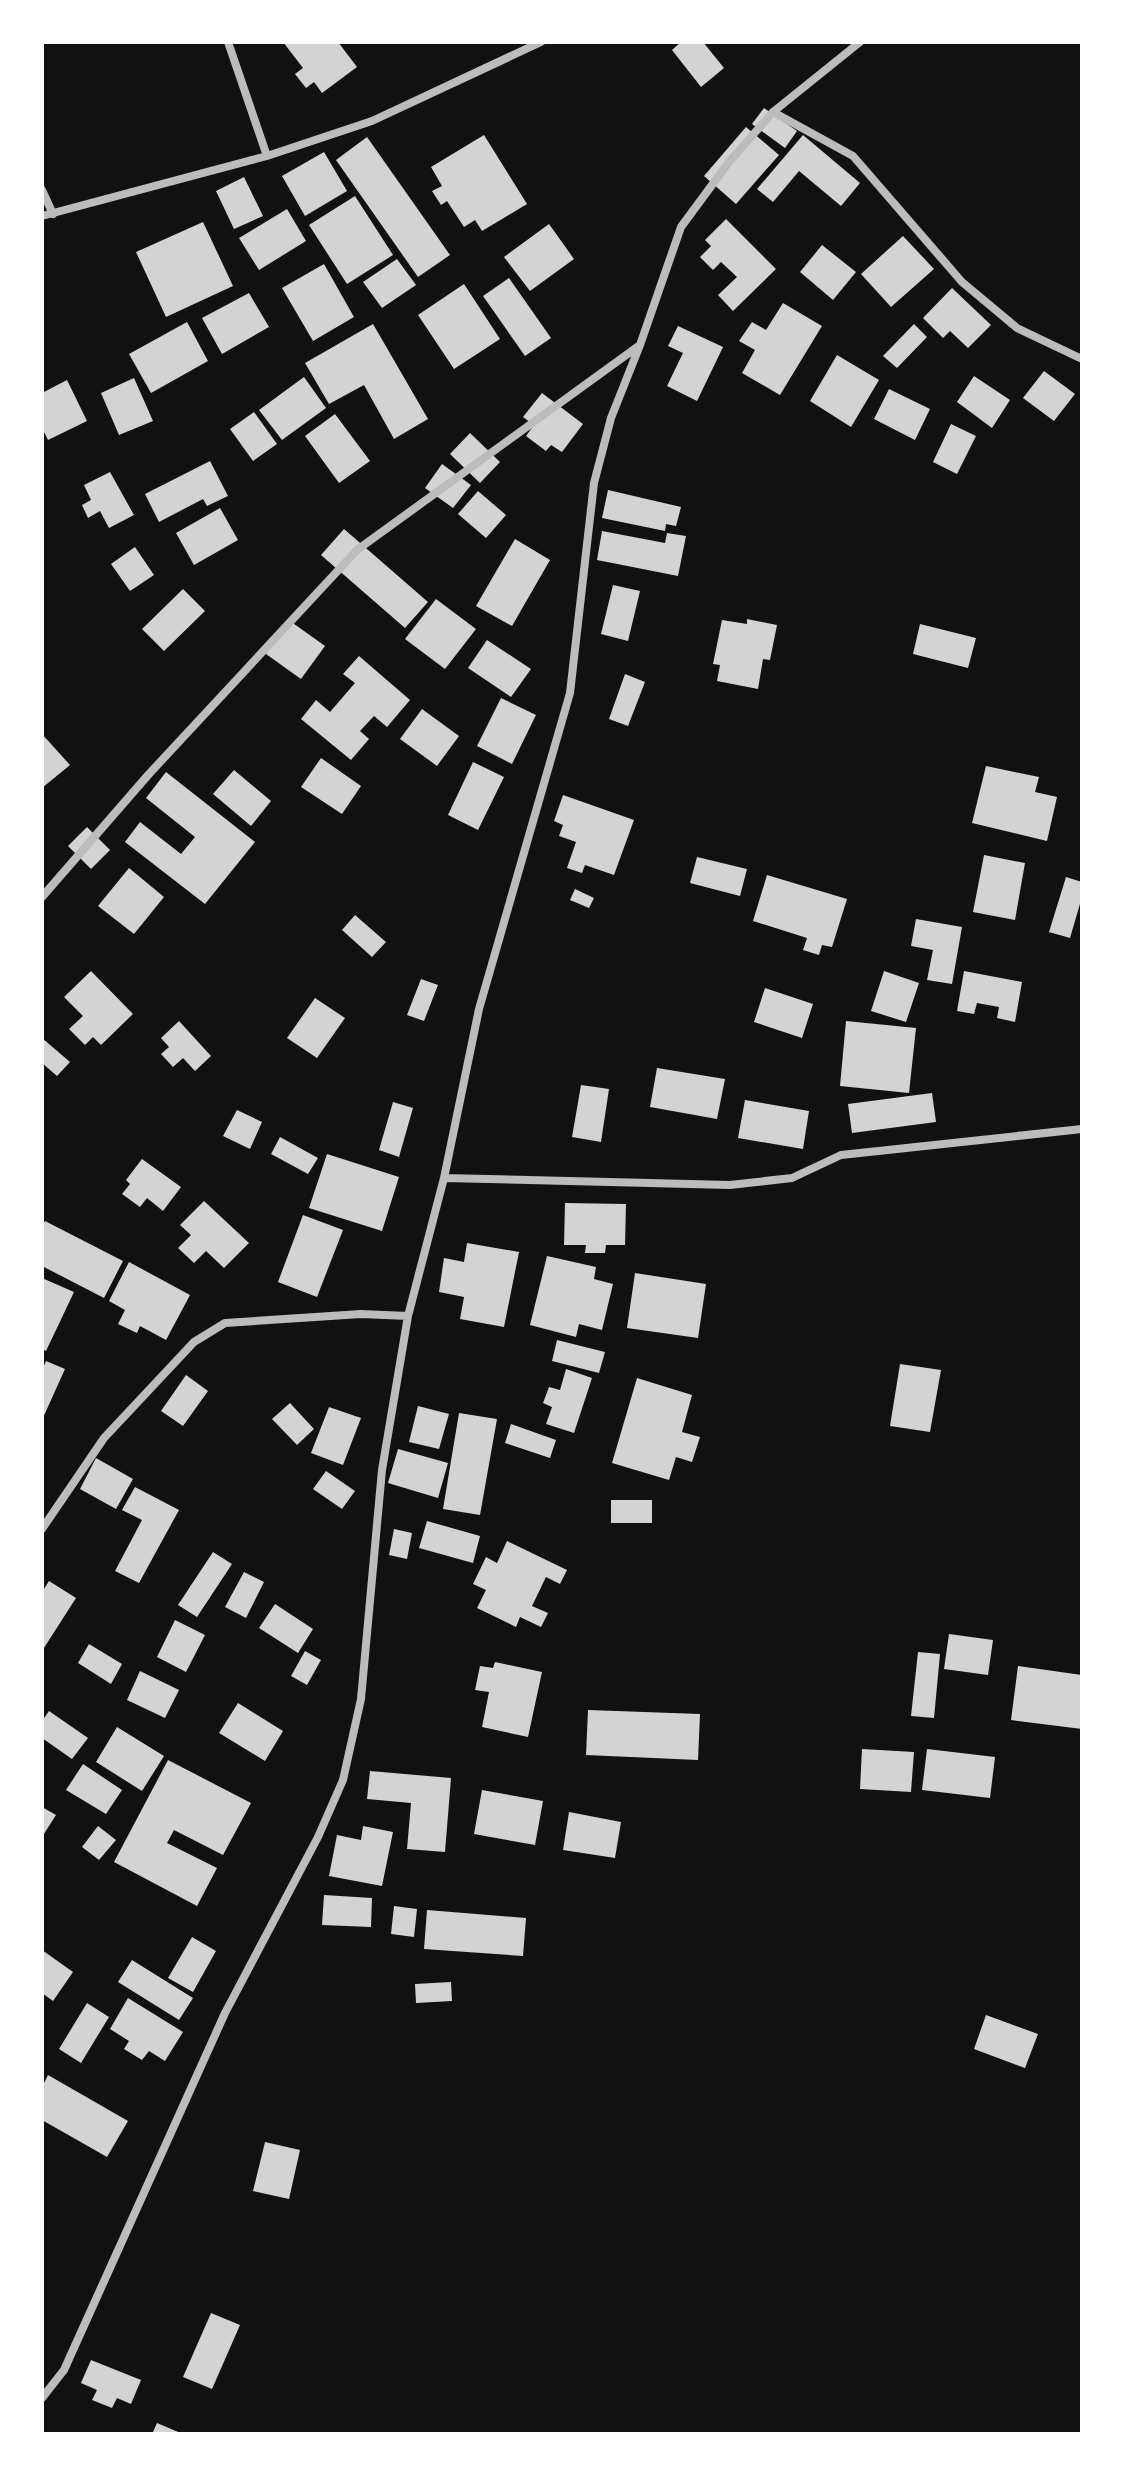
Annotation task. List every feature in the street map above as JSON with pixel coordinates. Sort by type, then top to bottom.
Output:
[{"type":"street","points":[[228,42],[267,156]]},
{"type":"street","points":[[42,216],[267,156],[372,121],[541,42]]},
{"type":"street","points":[[42,2398],[64,2370],[225,2013],[318,1837],[343,1780],[361,1699],[382,1470],[408,1316],[444,1178],[479,1009],[570,693],[594,483],[611,418],[681,227],[729,162],[773,112],[860,42]]},
{"type":"street","points":[[773,112],[853,156],[962,282],[1017,328],[1082,359]]},
{"type":"street","points":[[42,190],[53,214]]},
{"type":"street","points":[[42,897],[218,698],[357,550],[640,345]]},
{"type":"street","points":[[444,1178],[730,1185],[792,1178],[841,1155],[1082,1129]]},
{"type":"street","points":[[42,1529],[104,1438],[194,1342],[225,1323],[361,1314],[408,1316]]},
{"type":"building","points":[[283,42],[338,42],[357,67],[322,93],[314,82],[306,88],[295,74],[303,68]]},
{"type":"building","points":[[681,42],[703,42],[724,68],[701,87],[672,50]]},
{"type":"building","points":[[764,108],[797,131],[785,148],[752,124]]},
{"type":"building","points":[[746,127],[779,155],[736,204],[704,176]]},
{"type":"building","points":[[484,135],[527,204],[482,231],[475,220],[464,227],[447,201],[441,205],[432,191],[442,186],[431,167]]},
{"type":"building","points":[[803,135],[860,183],[841,206],[799,171],[773,202],[757,189]]},
{"type":"building","points":[[367,137],[450,255],[418,277],[336,160]]},
{"type":"building","points":[[324,152],[347,191],[305,216],[282,176]]},
{"type":"building","points":[[244,177],[263,216],[234,229],[216,191]]},
{"type":"building","points":[[355,196],[393,255],[347,284],[309,225]]},
{"type":"building","points":[[287,209],[306,241],[259,270],[239,238]]},
{"type":"building","points":[[726,219],[776,269],[733,311],[718,295],[737,277],[721,262],[713,270],[700,257],[711,246],[705,240]]},
{"type":"building","points":[[203,222],[233,286],[166,317],[136,252]]},
{"type":"building","points":[[549,224],[574,259],[530,291],[504,257]]},
{"type":"building","points":[[903,236],[934,269],[891,307],[861,274]]},
{"type":"building","points":[[822,245],[856,272],[833,300],[800,272]]},
{"type":"building","points":[[397,259],[416,285],[382,308],[363,282]]},
{"type":"building","points":[[324,264],[354,317],[313,341],[282,288]]},
{"type":"building","points":[[509,278],[551,338],[525,356],[483,296]]},
{"type":"building","points":[[464,284],[500,339],[454,369],[418,315]]},
{"type":"building","points":[[952,288],[991,325],[968,348],[950,331],[943,338],[923,318]]},
{"type":"building","points":[[249,293],[269,327],[222,354],[202,318]]},
{"type":"building","points":[[783,303],[822,326],[780,395],[742,373],[755,350],[739,341],[752,322],[766,330]]},
{"type":"building","points":[[187,322],[208,361],[151,393],[129,354]]},
{"type":"building","points":[[373,324],[428,419],[394,439],[364,385],[329,404],[305,363]]},
{"type":"building","points":[[914,324],[927,337],[897,368],[883,356]]},
{"type":"building","points":[[678,326],[723,347],[697,401],[667,386],[683,353],[668,346]]},
{"type":"building","points":[[837,355],[879,380],[851,427],[810,401]]},
{"type":"building","points":[[1044,371],[1075,394],[1054,421],[1023,398]]},
{"type":"building","points":[[974,376],[1010,400],[992,428],[957,402]]},
{"type":"building","points":[[304,377],[326,408],[282,440],[259,410]]},
{"type":"building","points":[[134,378],[153,421],[119,435],[101,393]]},
{"type":"building","points":[[67,380],[87,421],[48,440],[42,428],[42,393]]},
{"type":"building","points":[[889,389],[930,409],[915,440],[874,419]]},
{"type":"building","points":[[542,393],[583,424],[562,452],[551,445],[546,451],[526,436],[534,425],[523,417]]},
{"type":"building","points":[[254,412],[277,444],[253,461],[230,429]]},
{"type":"building","points":[[335,414],[370,461],[339,483],[305,436]]},
{"type":"building","points":[[951,424],[976,436],[957,474],[933,462]]},
{"type":"building","points":[[470,433],[500,462],[480,483],[450,454]]},
{"type":"building","points":[[210,461],[228,496],[207,506],[203,499],[159,522],[145,494]]},
{"type":"building","points":[[442,464],[471,485],[453,508],[425,488]]},
{"type":"building","points":[[110,472],[134,515],[109,528],[100,511],[88,518],[82,505],[91,500],[84,485]]},
{"type":"building","points":[[608,490],[681,507],[676,526],[666,524],[665,531],[602,518]]},
{"type":"building","points":[[478,491],[506,515],[486,538],[458,514]]},
{"type":"building","points":[[220,508],[238,540],[194,565],[176,533]]},
{"type":"building","points":[[344,529],[428,602],[405,628],[321,555]]},
{"type":"building","points":[[602,531],[665,543],[667,533],[686,536],[678,576],[597,560]]},
{"type":"building","points":[[515,539],[550,560],[512,626],[476,606]]},
{"type":"building","points":[[135,547],[154,575],[130,591],[111,564]]},
{"type":"building","points":[[613,585],[640,591],[628,641],[601,634]]},
{"type":"building","points":[[183,589],[205,611],[164,651],[142,629]]},
{"type":"building","points":[[436,599],[476,629],[445,669],[405,639]]},
{"type":"building","points":[[747,619],[777,625],[770,660],[763,659],[758,689],[717,681],[720,665],[713,664],[722,620],[747,624]]},
{"type":"building","points":[[290,621],[325,646],[301,679],[266,654]]},
{"type":"building","points":[[920,624],[976,638],[968,668],[913,654]]},
{"type":"building","points":[[487,640],[531,669],[511,697],[468,668]]},
{"type":"building","points":[[359,656],[410,700],[387,727],[374,716],[360,731],[369,739],[351,760],[301,719],[316,700],[330,712],[355,683],[343,674]]},
{"type":"building","points":[[625,674],[645,682],[628,726],[609,719]]},
{"type":"building","points":[[501,698],[536,715],[512,764],[477,746]]},
{"type":"building","points":[[422,709],[459,736],[437,766],[400,739]]},
{"type":"building","points":[[42,734],[70,765],[42,788]]},
{"type":"building","points":[[321,758],[361,786],[342,814],[301,787]]},
{"type":"building","points":[[473,762],[504,777],[478,830],[448,815]]},
{"type":"building","points":[[986,766],[1039,777],[1035,792],[1057,797],[1047,841],[972,823]]},
{"type":"building","points":[[234,770],[271,801],[251,826],[213,794]]},
{"type":"building","points":[[166,772],[255,842],[205,904],[125,842],[140,822],[181,854],[195,837],[146,798]]},
{"type":"building","points":[[563,795],[634,820],[614,875],[585,865],[582,873],[567,868],[576,842],[559,836],[563,825],[554,821]]},
{"type":"building","points":[[87,827],[110,850],[91,869],[68,846]]},
{"type":"building","points":[[984,855],[1025,863],[1015,920],[973,912]]},
{"type":"building","points":[[697,857],[747,869],[740,896],[690,883]]},
{"type":"building","points":[[129,868],[164,897],[134,934],[98,906]]},
{"type":"building","points":[[767,875],[847,899],[832,947],[822,945],[819,955],[803,950],[807,938],[753,921]]},
{"type":"building","points":[[1066,877],[1082,882],[1082,897],[1070,938],[1049,932]]},
{"type":"building","points":[[575,889],[594,898],[589,908],[570,900]]},
{"type":"building","points":[[355,915],[386,942],[372,957],[342,930]]},
{"type":"building","points":[[916,919],[962,927],[952,984],[927,980],[933,950],[911,946]]},
{"type":"building","points":[[91,971],[133,1014],[101,1045],[93,1037],[85,1045],[69,1029],[83,1016],[64,997]]},
{"type":"building","points":[[884,971],[919,983],[906,1022],[871,1011]]},
{"type":"building","points":[[964,971],[1022,982],[1015,1022],[997,1018],[999,1007],[977,1003],[974,1014],[957,1011]]},
{"type":"building","points":[[421,979],[438,985],[424,1021],[407,1015]]},
{"type":"building","points":[[765,988],[813,1004],[802,1038],[754,1022]]},
{"type":"building","points":[[315,998],[345,1018],[317,1058],[287,1038]]},
{"type":"building","points":[[179,1021],[211,1056],[195,1071],[183,1058],[173,1067],[161,1054],[169,1047],[161,1038]]},
{"type":"building","points":[[846,1021],[916,1028],[909,1093],[840,1086]]},
{"type":"building","points":[[42,1038],[70,1062],[57,1076],[42,1063]]},
{"type":"building","points":[[657,1068],[725,1079],[717,1119],[650,1107]]},
{"type":"building","points":[[581,1085],[609,1089],[601,1142],[572,1137]]},
{"type":"building","points":[[932,1093],[936,1122],[852,1133],[848,1104]]},
{"type":"building","points":[[745,1100],[809,1111],[803,1149],[738,1138]]},
{"type":"building","points":[[393,1102],[413,1108],[399,1157],[379,1150]]},
{"type":"building","points":[[237,1110],[262,1122],[250,1149],[223,1136]]},
{"type":"building","points":[[280,1137],[318,1158],[308,1174],[271,1154]]},
{"type":"building","points":[[327,1154],[399,1177],[382,1231],[309,1208]]},
{"type":"building","points":[[142,1159],[181,1187],[163,1211],[147,1198],[140,1207],[122,1194],[130,1184],[126,1180]]},
{"type":"building","points":[[204,1201],[249,1243],[224,1268],[206,1251],[194,1263],[178,1248],[191,1235],[180,1225]]},
{"type":"building","points":[[565,1203],[626,1204],[625,1245],[606,1245],[605,1253],[585,1253],[586,1245],[564,1245]]},
{"type":"building","points":[[303,1215],[343,1230],[317,1297],[278,1282]]},
{"type":"building","points":[[45,1221],[123,1261],[104,1298],[42,1266],[42,1227]]},
{"type":"building","points":[[467,1243],[519,1252],[504,1327],[460,1319],[464,1297],[439,1292],[444,1258],[464,1262]]},
{"type":"building","points":[[547,1256],[596,1267],[594,1279],[613,1284],[602,1330],[579,1324],[576,1337],[530,1325]]},
{"type":"building","points":[[129,1262],[190,1295],[166,1340],[140,1326],[137,1333],[118,1324],[125,1310],[109,1301]]},
{"type":"building","points":[[635,1273],[706,1284],[698,1338],[627,1328]]},
{"type":"building","points":[[42,1278],[74,1292],[46,1351],[42,1349]]},
{"type":"building","points":[[557,1340],[605,1352],[599,1373],[552,1361]]},
{"type":"building","points":[[46,1361],[65,1369],[42,1420],[42,1370]]},
{"type":"building","points":[[900,1364],[941,1370],[930,1432],[890,1426]]},
{"type":"building","points":[[566,1369],[592,1378],[574,1433],[546,1424],[552,1407],[543,1403],[549,1387],[560,1390]]},
{"type":"building","points":[[186,1375],[208,1391],[183,1426],[161,1411]]},
{"type":"building","points":[[637,1378],[692,1395],[682,1432],[700,1437],[692,1462],[676,1457],[669,1480],[612,1463]]},
{"type":"building","points":[[290,1403],[314,1429],[297,1445],[272,1419]]},
{"type":"building","points":[[418,1406],[449,1414],[439,1449],[409,1442]]},
{"type":"building","points":[[329,1407],[361,1418],[343,1465],[311,1453]]},
{"type":"building","points":[[459,1413],[497,1419],[480,1515],[443,1509]]},
{"type":"building","points":[[511,1424],[556,1440],[550,1458],[505,1443]]},
{"type":"building","points":[[398,1449],[448,1463],[438,1498],[388,1483]]},
{"type":"building","points":[[96,1458],[133,1479],[116,1509],[80,1489]]},
{"type":"building","points":[[326,1471],[355,1491],[342,1509],[313,1489]]},
{"type":"building","points":[[135,1487],[179,1510],[139,1583],[115,1571],[142,1520],[122,1510]]},
{"type":"building","points":[[611,1500],[652,1500],[652,1523],[611,1523]]},
{"type":"building","points":[[427,1521],[480,1536],[473,1563],[419,1548]]},
{"type":"building","points":[[394,1529],[412,1533],[407,1559],[389,1555]]},
{"type":"building","points":[[507,1541],[567,1570],[560,1584],[546,1577],[532,1606],[548,1613],[541,1627],[520,1617],[516,1627],[477,1608],[486,1590],[473,1584],[486,1557],[497,1563]]},
{"type":"building","points":[[213,1552],[232,1564],[197,1617],[178,1605]]},
{"type":"building","points":[[244,1572],[264,1582],[246,1618],[225,1607]]},
{"type":"building","points":[[49,1581],[76,1598],[42,1651],[42,1592]]},
{"type":"building","points":[[275,1604],[313,1629],[298,1653],[259,1628]]},
{"type":"building","points":[[175,1620],[205,1635],[186,1672],[157,1657]]},
{"type":"building","points":[[949,1634],[993,1640],[988,1675],[944,1669]]},
{"type":"building","points":[[89,1644],[122,1664],[111,1684],[78,1663]]},
{"type":"building","points":[[305,1651],[321,1660],[307,1685],[291,1676]]},
{"type":"building","points":[[918,1652],[940,1654],[934,1718],[911,1716]]},
{"type":"building","points":[[495,1662],[542,1672],[528,1737],[482,1727],[489,1692],[475,1690],[480,1666],[493,1668]]},
{"type":"building","points":[[1018,1666],[1082,1675],[1082,1729],[1011,1720]]},
{"type":"building","points":[[140,1671],[179,1690],[165,1718],[127,1700]]},
{"type":"building","points":[[238,1703],[283,1731],[265,1761],[219,1733]]},
{"type":"building","points":[[588,1710],[700,1714],[698,1760],[586,1755]]},
{"type":"building","points":[[49,1711],[88,1738],[72,1759],[42,1738],[42,1721]]},
{"type":"building","points":[[117,1727],[164,1756],[142,1791],[96,1762]]},
{"type":"building","points":[[862,1749],[914,1752],[911,1792],[860,1789]]},
{"type":"building","points":[[927,1749],[995,1757],[990,1798],[922,1790]]},
{"type":"building","points":[[168,1760],[251,1803],[223,1855],[174,1830],[167,1843],[217,1868],[197,1906],[114,1862]]},
{"type":"building","points":[[83,1764],[122,1790],[106,1814],[66,1790]]},
{"type":"building","points":[[370,1771],[451,1778],[445,1852],[407,1849],[411,1803],[367,1799]]},
{"type":"building","points":[[482,1790],[543,1801],[535,1845],[474,1834]]},
{"type":"building","points":[[42,1807],[56,1815],[42,1837]]},
{"type":"building","points":[[569,1812],[621,1822],[615,1858],[563,1850]]},
{"type":"building","points":[[98,1826],[116,1840],[99,1860],[82,1847]]},
{"type":"building","points":[[363,1826],[393,1832],[382,1886],[329,1876],[337,1835],[361,1840]]},
{"type":"building","points":[[324,1895],[372,1898],[371,1927],[322,1925]]},
{"type":"building","points":[[394,1906],[417,1909],[414,1937],[391,1934]]},
{"type":"building","points":[[427,1910],[526,1918],[523,1956],[424,1949]]},
{"type":"building","points":[[192,1937],[216,1951],[193,1992],[168,1978]]},
{"type":"building","points":[[42,1950],[73,1972],[53,2001],[42,1993]]},
{"type":"building","points":[[132,1960],[193,1998],[179,2020],[118,1982]]},
{"type":"building","points":[[451,1982],[452,2001],[416,2003],[415,1984]]},
{"type":"building","points":[[128,1998],[183,2032],[165,2061],[149,2051],[142,2060],[124,2049],[129,2041],[110,2029]]},
{"type":"building","points":[[87,2003],[109,2017],[81,2063],[59,2049]]},
{"type":"building","points":[[986,2015],[1038,2034],[1025,2068],[974,2049]]},
{"type":"building","points":[[48,2075],[128,2121],[107,2157],[42,2120],[42,2087]]},
{"type":"building","points":[[265,2142],[300,2150],[289,2199],[253,2191]]},
{"type":"building","points":[[211,2313],[240,2325],[212,2389],[183,2377]]},
{"type":"building","points":[[91,2360],[141,2380],[131,2404],[117,2398],[112,2408],[92,2400],[97,2390],[81,2383]]},
{"type":"building","points":[[157,2423],[183,2434],[152,2434]]}]
